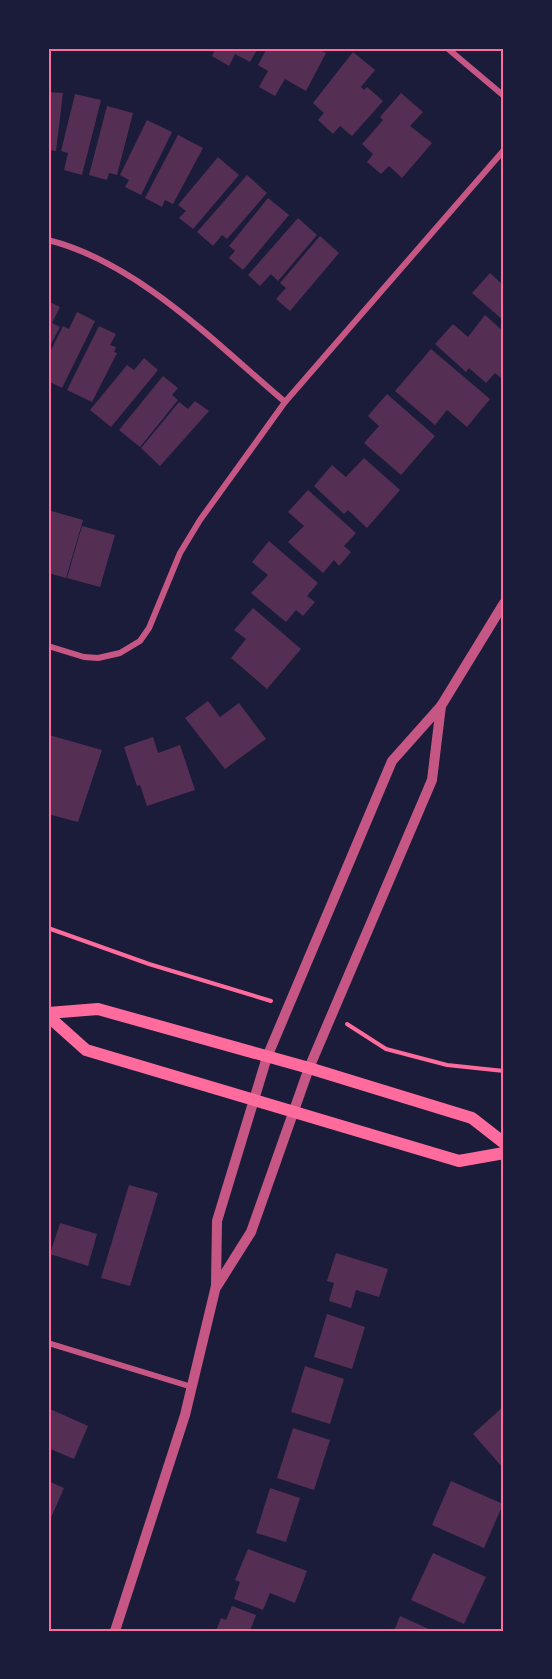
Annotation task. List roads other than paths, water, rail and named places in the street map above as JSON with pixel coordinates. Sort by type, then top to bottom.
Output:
[{"type":"main road","points":[[48,1014],[98,1009],[309,1068],[472,1118],[504,1143]]},
{"type":"main road","points":[[48,1014],[86,1050],[459,1161],[504,1154]]},
{"type":"street","points":[[447,48],[504,96]]},
{"type":"street","points":[[48,646],[84,657],[98,658],[120,653],[140,641],[149,628],[180,553],[200,520],[285,402],[504,150]]},
{"type":"street","points":[[48,240],[92,255],[131,275],[285,402]]},
{"type":"street","points":[[115,1631],[192,1387],[216,1286],[217,1221],[252,1098],[267,1057],[392,761],[441,706],[504,603]]},
{"type":"street","points":[[216,1286],[251,1232],[309,1068],[432,780],[441,706]]},
{"type":"street","points":[[48,1343],[192,1387]]}]
